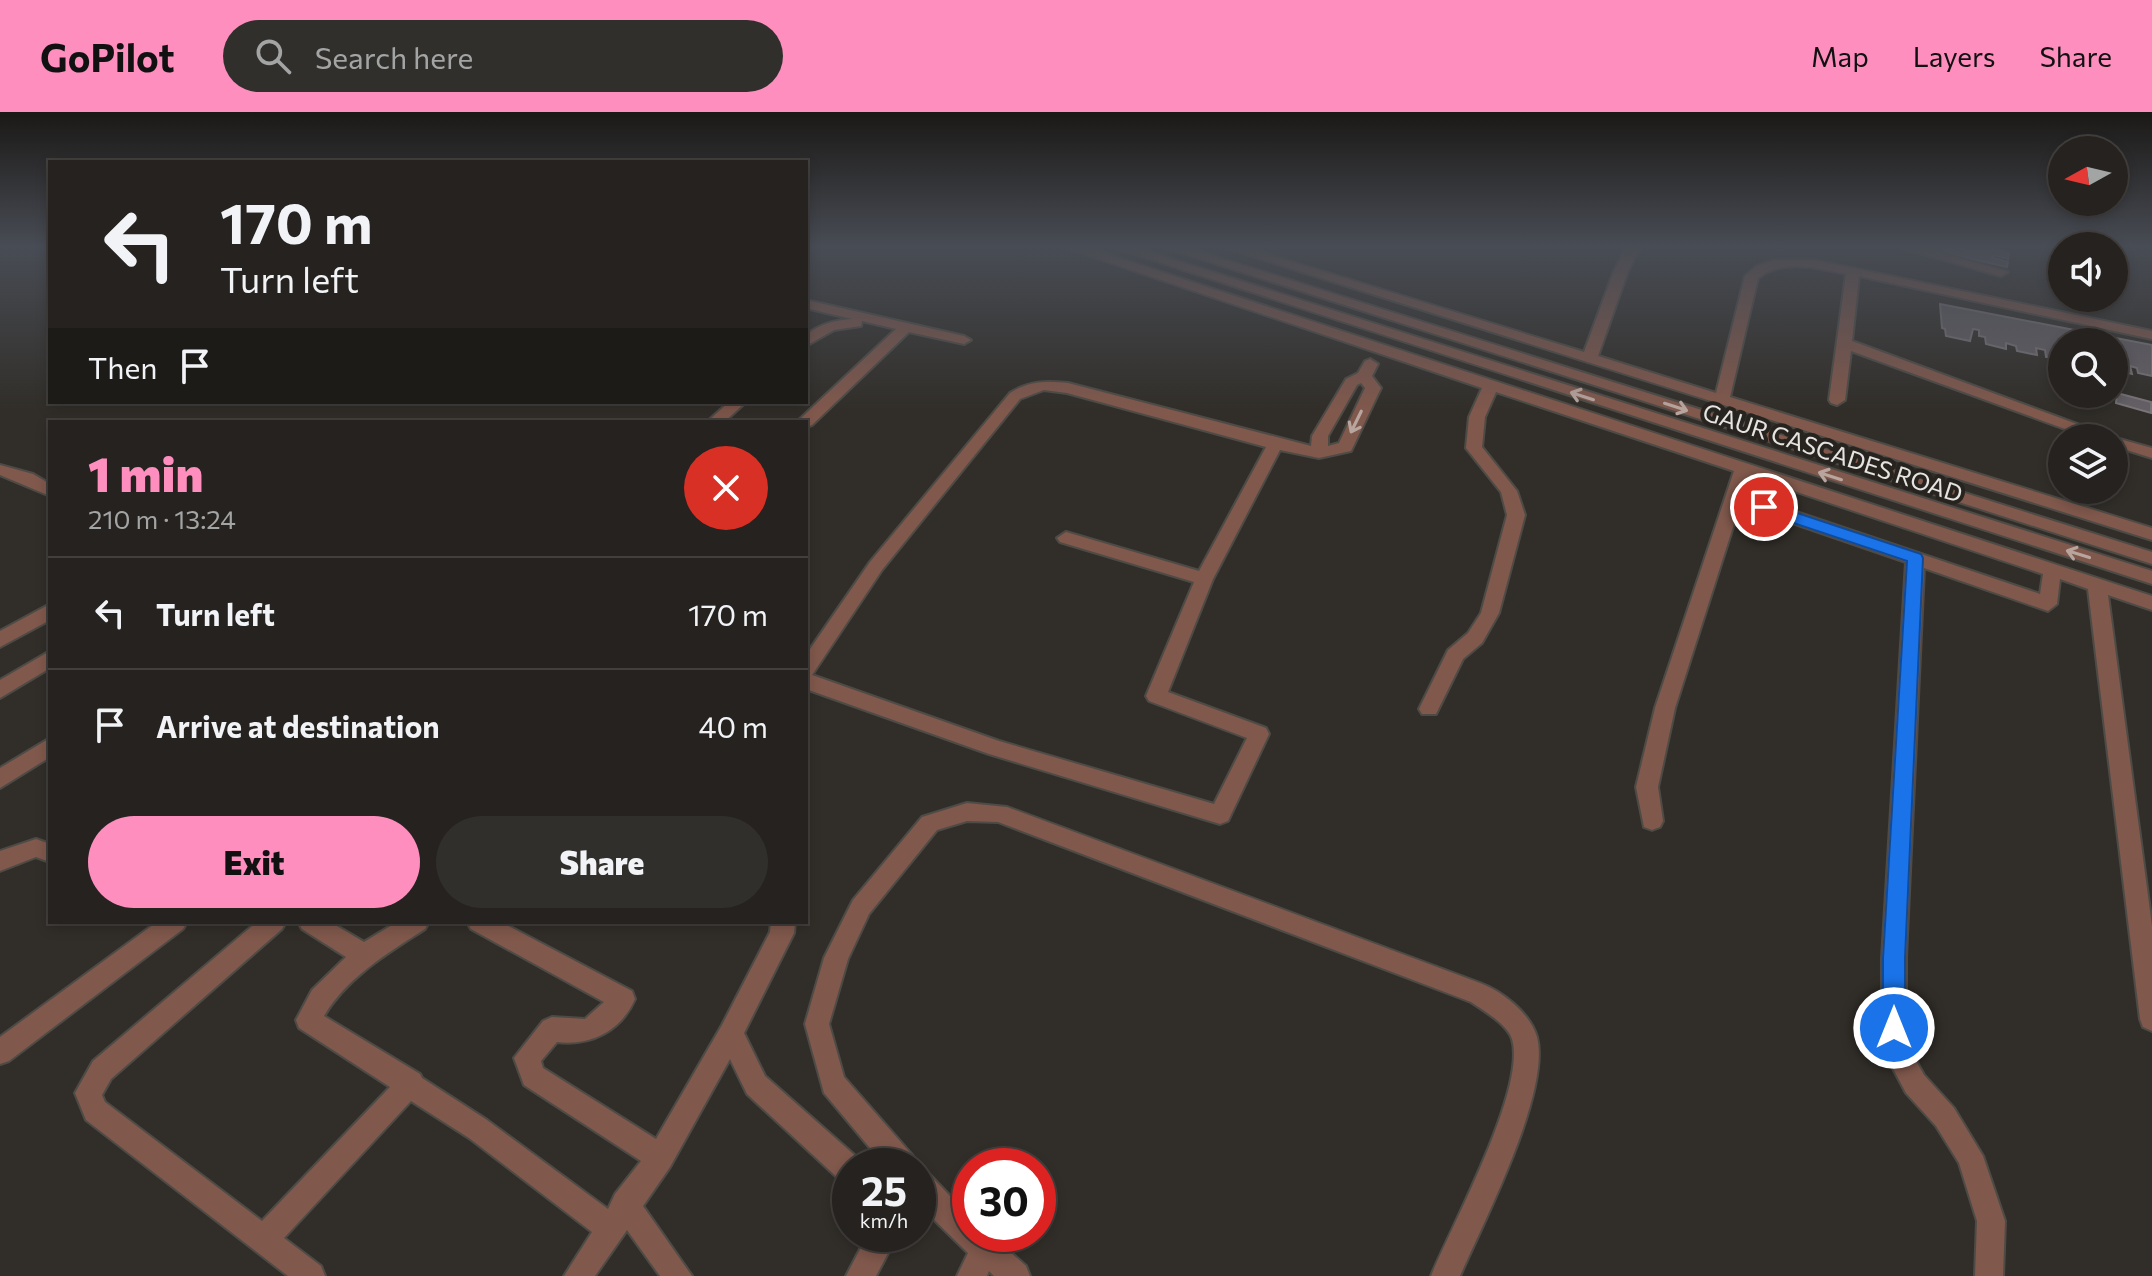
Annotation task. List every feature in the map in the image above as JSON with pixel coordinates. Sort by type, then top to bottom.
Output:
[{"type":"street","points":[[1237,302],[1371,347],[1496,378],[1743,469],[2152,603]]},
{"type":"street","name":"GAUR CASCADES ROAD","points":[[1279,302],[1496,378],[2152,578]]},
{"type":"street","name":"GAUR CASCADES ROAD","points":[[1346,302],[2152,558]]},
{"type":"street","points":[[1411,302],[2152,534]]},
{"type":"street","points":[[1590,357],[1610,302]]},
{"type":"street","points":[[1722,399],[1746,302]]},
{"type":"street","points":[[1837,400],[1850,302]]},
{"type":"street","points":[[1999,302],[2152,335]]},
{"type":"street","points":[[808,304],[964,340]]},
{"type":"street","points":[[808,340],[832,324],[872,319]]},
{"type":"street","points":[[808,420],[906,327]]},
{"type":"street","points":[[1845,344],[2066,424]]},
{"type":"street","points":[[1319,453],[1320,436],[1351,382],[1364,376],[1370,363],[1371,347]]},
{"type":"street","points":[[1429,709],[1455,655],[1475,638],[1490,613],[1516,515],[1509,491],[1474,448],[1477,417],[1496,378],[1512,355]]},
{"type":"street","points":[[808,667],[876,566],[1015,396],[1028,388],[1044,385],[1093,393],[1275,444],[1319,453],[1345,447],[1373,388],[1364,376]]},
{"type":"street","points":[[717,420],[736,404]]},
{"type":"street","points":[[808,682],[996,748],[1220,815],[1259,734],[1156,696],[1204,579],[1275,444]]},
{"type":"street","points":[[2128,445],[2152,453]]},
{"type":"street","points":[[1874,470],[1882,451]]},
{"type":"street","points":[[1652,821],[1647,787],[1665,708],[1743,469]]},
{"type":"street","points":[[0,470],[27,478],[48,490]]},
{"type":"street","points":[[1734,497],[2048,604],[2052,571]]},
{"type":"street","points":[[1902,522],[1907,501]]},
{"type":"street","points":[[1066,538],[1204,579]]},
{"type":"street","points":[[1915,558],[1894,958],[1894,1028],[1900,1057],[1915,1084],[1945,1117],[1970,1156],[1991,1221],[1989,1276]]},
{"type":"street","points":[[2097,585],[2152,1019]]},
{"type":"street","points":[[0,640],[48,612]]},
{"type":"street","points":[[0,690],[48,659]]},
{"type":"street","points":[[0,779],[48,747]]},
{"type":"street","points":[[888,1148],[833,1084],[817,1024],[836,958],[861,907],[930,823],[967,812],[999,813],[1480,994],[1508,1015],[1524,1038],[1522,1086],[1445,1276]]},
{"type":"street","points":[[0,861],[36,848],[48,852]]},
{"type":"street","points":[[0,1052],[172,924]]},
{"type":"street","points":[[272,924],[102,1070],[88,1093],[95,1111],[311,1276]]},
{"type":"street","points":[[313,924],[364,955]]},
{"type":"street","points":[[414,924],[364,955],[321,998],[308,1020],[618,1217],[678,1276]]},
{"type":"street","points":[[483,924],[623,999],[601,1023],[580,1034],[552,1029],[527,1058],[533,1076],[660,1157]]},
{"type":"street","points":[[578,1276],[660,1157],[731,1033],[782,933],[783,924]]},
{"type":"street","points":[[731,1033],[756,1085],[832,1154]]},
{"type":"street","points":[[265,1238],[411,1083]]},
{"type":"street","points":[[936,1204],[952,1220]]},
{"type":"street","points":[[860,1276],[874,1252]]},
{"type":"street","points":[[971,1276],[984,1252]]},
{"type":"street","points":[[986,1252],[1010,1275]]},
{"type":"building","points":[[1940,304],[2064,328],[2048,328],[2048,357],[2045,350],[2036,348],[2037,355],[2017,351],[2016,346],[2006,343],[2006,349],[1986,344],[1985,337],[1979,336],[1979,330],[1973,329],[1970,341],[1946,336],[1942,328]]},
{"type":"building","points":[[2128,340],[2152,345],[2152,376],[2138,373],[2137,368],[2130,366],[2132,374],[2128,373]]},
{"type":"building","points":[[2128,396],[2151,402],[2151,413],[2128,406]]},
{"type":"route","points":[[1764,507],[1915,558],[1894,958],[1894,1028]]}]
